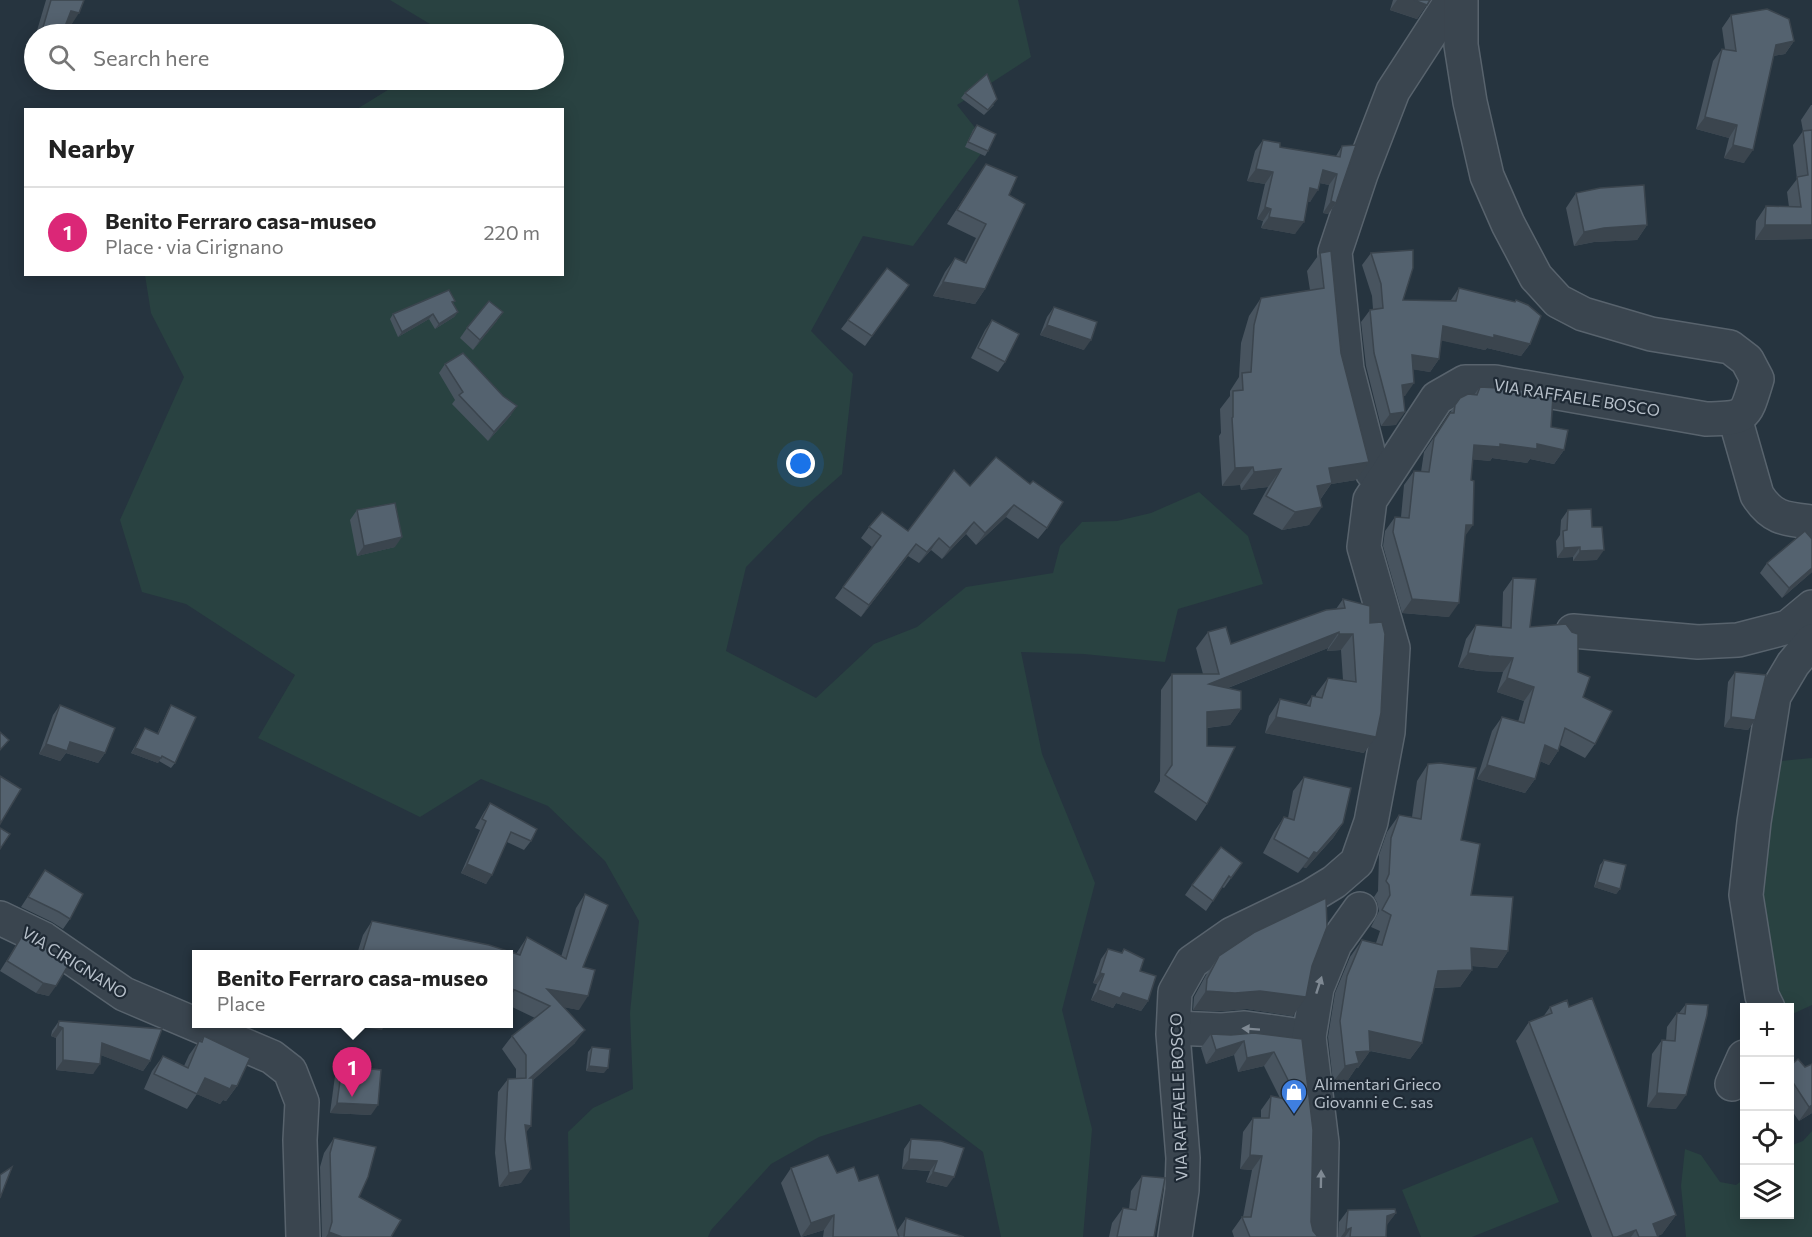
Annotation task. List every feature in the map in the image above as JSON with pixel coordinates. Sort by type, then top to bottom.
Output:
[{"type":"street","points":[[1372,472],[1347,369],[1335,252],[1361,174],[1393,91],[1452,0]]},
{"type":"street","points":[[1461,0],[1462,56],[1487,176],[1508,224],[1536,277],[1558,300],[1583,314],[1651,334],[1730,347],[1747,360],[1757,379],[1748,409],[1735,418],[1757,495],[1773,514],[1784,519],[1812,522]]},
{"type":"street","name":"VIA RAFFAELE BOSCO","points":[[1175,1237],[1182,1190],[1183,1158],[1174,1028],[1175,992],[1192,962],[1232,934],[1311,896],[1334,882],[1357,862],[1371,822],[1388,732],[1393,648],[1364,547],[1370,500],[1437,398],[1465,382],[1495,382],[1706,419],[1735,418]]},
{"type":"street","points":[[1574,631],[1698,642],[1738,640],[1788,627],[1812,607]]},
{"type":"street","points":[[1766,1003],[1762,996],[1746,895],[1754,822],[1774,696],[1793,664],[1812,641]]},
{"type":"street","points":[[1320,1237],[1322,1143],[1309,1037],[1317,988],[1335,944],[1360,909]]},
{"type":"street","name":"VIA CIRIGNANO","points":[[0,918],[44,939],[124,994],[192,1023]]},
{"type":"street","name":"VIA CIRIGNANO","points":[[204,1028],[272,1057],[290,1071],[302,1102],[300,1140],[303,1237]]},
{"type":"street","points":[[1174,1028],[1222,1030],[1245,1028],[1309,1037]]},
{"type":"green space","points":[[390,0],[1018,0],[1031,57],[957,105],[988,144],[913,246],[863,236],[811,331],[853,374],[842,474],[810,502],[746,567],[726,651],[816,698],[874,644],[917,627],[966,587],[1053,573],[1060,546],[1082,522],[1117,521],[1151,513],[1199,492],[1248,536],[1263,584],[1178,609],[1165,662],[1084,654],[1021,652],[1042,754],[1095,883],[1062,1010],[1092,1129],[1083,1237],[1001,1237],[983,1152],[920,1104],[819,1137],[771,1164],[711,1230],[708,1237],[570,1237],[568,1132],[593,1108],[633,1089],[630,1013],[639,921],[605,861],[548,806],[481,779],[420,817],[258,738],[295,675],[186,604],[142,592],[120,520],[184,377],[151,313],[145,276],[564,276],[564,108],[359,108],[388,90],[564,90],[564,24],[430,24]]},
{"type":"green space","points":[[1812,758],[1812,1005],[1794,1013],[1794,1003],[1779,1003],[1747,931],[1769,762]]},
{"type":"green space","points":[[1812,1131],[1812,1237],[1686,1237],[1681,1186],[1685,1149],[1701,1155],[1720,1182],[1736,1185],[1740,1182],[1740,1219],[1794,1219],[1794,1144],[1803,1141]]},
{"type":"green space","points":[[1532,1137],[1559,1202],[1472,1237],[1421,1237],[1402,1190]]},
{"type":"building","points":[[51,0],[84,0],[79,13],[71,11],[66,24],[44,24]]},
{"type":"building","points":[[1414,0],[1430,0],[1427,5]]},
{"type":"building","points":[[1767,9],[1789,19],[1794,41],[1776,45],[1753,150],[1733,145],[1737,125],[1705,117],[1722,49],[1736,51],[1731,15]]},
{"type":"building","points":[[987,74],[997,99],[988,110],[965,93]]},
{"type":"building","points":[[977,125],[996,134],[988,151],[968,142]]},
{"type":"building","points":[[1812,130],[1812,225],[1765,225],[1766,206],[1801,207],[1797,177],[1808,175],[1803,131]]},
{"type":"building","points":[[1263,140],[1280,143],[1280,147],[1340,157],[1342,146],[1356,145],[1336,203],[1331,201],[1337,174],[1323,170],[1318,190],[1310,188],[1304,222],[1269,217],[1271,209],[1265,207],[1273,172],[1256,169]]},
{"type":"building","points":[[986,164],[1017,177],[1009,195],[1025,204],[985,289],[943,282],[955,258],[966,263],[986,224],[957,210]]},
{"type":"building","points":[[1644,185],[1647,225],[1584,232],[1576,193],[1600,188]]},
{"type":"building","points":[[1413,250],[1413,268],[1403,300],[1456,301],[1459,288],[1515,302],[1516,300],[1528,305],[1541,316],[1530,344],[1443,326],[1439,359],[1412,355],[1414,383],[1402,385],[1405,412],[1390,414],[1374,353],[1370,310],[1383,308],[1381,284],[1371,253]]},
{"type":"building","points":[[1331,251],[1341,353],[1369,462],[1329,468],[1332,483],[1317,486],[1322,507],[1295,512],[1266,496],[1281,469],[1254,472],[1253,467],[1235,468],[1233,391],[1243,390],[1242,373],[1251,372],[1254,325],[1261,298],[1324,288],[1320,253]]},
{"type":"building","points":[[887,268],[909,285],[872,336],[848,320]]},
{"type":"building","points":[[449,290],[458,312],[439,324],[433,314],[402,332],[393,314]]},
{"type":"building","points":[[489,301],[503,312],[480,340],[467,328]]},
{"type":"building","points":[[1054,307],[1097,322],[1091,340],[1047,325]]},
{"type":"building","points":[[992,320],[1019,334],[1005,362],[978,348]]},
{"type":"building","points":[[463,353],[503,396],[517,406],[494,432],[459,395],[463,392],[445,364]]},
{"type":"building","points":[[1480,387],[1517,389],[1553,396],[1551,427],[1568,430],[1564,450],[1537,444],[1537,449],[1500,444],[1500,447],[1474,445],[1471,480],[1474,481],[1473,525],[1466,525],[1459,603],[1412,599],[1393,532],[1395,517],[1409,518],[1414,471],[1429,472],[1434,438],[1450,413],[1454,413],[1455,405],[1460,398],[1468,394],[1477,395]]},
{"type":"building","points":[[996,457],[1030,484],[1033,481],[1063,502],[1047,528],[1014,505],[985,533],[974,522],[950,548],[939,538],[927,552],[916,544],[869,605],[843,587],[881,536],[869,527],[882,512],[908,531],[954,470],[970,486]]},
{"type":"building","points":[[395,503],[402,537],[364,546],[357,510]]},
{"type":"building","points":[[1591,509],[1592,527],[1602,527],[1604,550],[1580,551],[1580,547],[1564,548],[1563,531],[1567,530],[1568,510]]},
{"type":"building","points":[[1805,531],[1812,539],[1812,568],[1789,588],[1767,563]]},
{"type":"building","points":[[1513,578],[1536,579],[1530,627],[1566,624],[1572,632],[1578,634],[1578,672],[1590,677],[1583,697],[1612,711],[1595,744],[1565,728],[1558,751],[1545,745],[1535,779],[1487,765],[1502,717],[1524,723],[1534,687],[1507,678],[1513,658],[1468,653],[1476,625],[1511,628]]},
{"type":"building","points":[[1343,599],[1370,606],[1370,623],[1382,622],[1385,634],[1381,713],[1376,737],[1276,717],[1280,699],[1310,706],[1312,696],[1322,698],[1328,678],[1356,682],[1353,634],[1339,634],[1339,632],[1209,684],[1241,691],[1241,709],[1207,712],[1207,746],[1235,747],[1207,804],[1165,775],[1172,765],[1172,674],[1219,674],[1208,632],[1226,627],[1231,644],[1326,610],[1345,608]]},
{"type":"building","points":[[1735,672],[1766,675],[1755,720],[1731,717]]},
{"type":"building","points":[[60,705],[115,728],[105,753],[70,742],[67,751],[46,744]]},
{"type":"building","points":[[171,705],[196,717],[175,763],[162,756],[161,758],[135,748],[145,728],[158,734]]},
{"type":"building","points":[[0,732],[9,740],[0,750]]},
{"type":"building","points":[[1440,763],[1476,768],[1461,840],[1480,844],[1471,895],[1513,897],[1508,951],[1471,948],[1472,970],[1438,971],[1422,1043],[1369,1031],[1370,1051],[1356,1052],[1359,1063],[1345,1066],[1340,1021],[1347,976],[1362,940],[1382,945],[1391,915],[1382,910],[1390,895],[1386,881],[1389,874],[1391,838],[1399,815],[1421,819],[1428,764]]},
{"type":"building","points":[[0,776],[21,789],[0,824]]},
{"type":"building","points":[[1304,777],[1351,788],[1343,823],[1309,859],[1274,839],[1284,817],[1294,820]]},
{"type":"building","points":[[490,803],[537,829],[531,841],[511,832],[492,875],[467,864],[486,821],[482,819]]},
{"type":"building","points":[[0,828],[10,834],[0,849]]},
{"type":"building","points":[[1221,847],[1242,863],[1231,878],[1229,876],[1213,901],[1192,885]]},
{"type":"building","points":[[1604,860],[1626,865],[1620,889],[1597,882]]},
{"type":"building","points":[[45,870],[83,894],[70,919],[28,897]]},
{"type":"building","points":[[585,894],[608,905],[583,967],[595,970],[588,996],[547,989],[585,1030],[530,1078],[533,1078],[531,1126],[525,1125],[531,1169],[509,1173],[505,1139],[508,1079],[526,1078],[526,1055],[512,1036],[550,1006],[513,989],[513,953],[520,955],[527,937],[566,959]]},
{"type":"building","points":[[1326,898],[1327,927],[1312,966],[1306,997],[1260,991],[1235,993],[1206,991],[1207,979],[1219,956],[1255,932]]},
{"type":"building","points":[[372,921],[504,950],[363,950]]},
{"type":"building","points":[[22,936],[42,945],[69,964],[56,986],[43,983],[7,961]]},
{"type":"building","points":[[1108,949],[1122,953],[1124,949],[1144,959],[1140,971],[1156,976],[1148,1001],[1123,993],[1120,998],[1098,990],[1104,974],[1100,973]]},
{"type":"building","points":[[1592,998],[1676,1215],[1653,1224],[1658,1237],[1639,1237],[1636,1230],[1613,1237],[1529,1022],[1552,1013],[1550,1007],[1567,1000],[1569,1007]]},
{"type":"building","points":[[1686,1004],[1708,1005],[1686,1095],[1657,1093],[1662,1040],[1675,1041],[1677,1013],[1685,1014]]},
{"type":"building","points":[[59,1021],[162,1029],[150,1061],[102,1043],[100,1064],[63,1060],[63,1028],[58,1026]]},
{"type":"building","points":[[1254,1033],[1302,1039],[1313,1130],[1311,1222],[1313,1231],[1318,1237],[1250,1237],[1242,1217],[1251,1217],[1262,1156],[1250,1155],[1253,1118],[1269,1118],[1271,1096],[1299,1102],[1274,1052],[1247,1058],[1244,1041],[1216,1050],[1211,1034]]},
{"type":"building","points":[[204,1036],[250,1058],[237,1086],[232,1085],[230,1089],[205,1078],[197,1094],[154,1074],[163,1056],[188,1068],[199,1041],[202,1042]]},
{"type":"building","points":[[592,1047],[610,1049],[608,1068],[589,1066]]},
{"type":"building","points":[[1798,1059],[1805,1067],[1812,1064],[1812,1105],[1809,1107],[1794,1084],[1794,1062]]},
{"type":"building","points":[[342,1066],[381,1070],[378,1105],[337,1103]]},
{"type":"building","points":[[334,1138],[376,1147],[368,1177],[359,1197],[401,1220],[391,1237],[342,1237],[329,1232],[332,1222],[330,1153]]},
{"type":"building","points":[[911,1139],[941,1141],[964,1148],[954,1177],[933,1172],[937,1161],[909,1159]]},
{"type":"building","points":[[828,1155],[837,1173],[854,1167],[859,1181],[878,1175],[899,1237],[833,1237],[834,1215],[811,1223],[791,1168]]},
{"type":"building","points":[[12,1167],[0,1198],[0,1175]]},
{"type":"building","points":[[1142,1176],[1165,1178],[1154,1237],[1117,1237],[1123,1208],[1136,1210]]},
{"type":"building","points":[[1395,1209],[1396,1213],[1387,1216],[1386,1237],[1350,1237],[1351,1228],[1346,1230],[1348,1210]]},
{"type":"building","points":[[906,1218],[964,1237],[904,1237]]},
{"type":"place","name":"Benito Ferraro casa-museo","points":[[352,1097]]},
{"type":"place","name":"Alimentari Grieco Giovanni e C. sas","points":[[1294,1115]]}]
